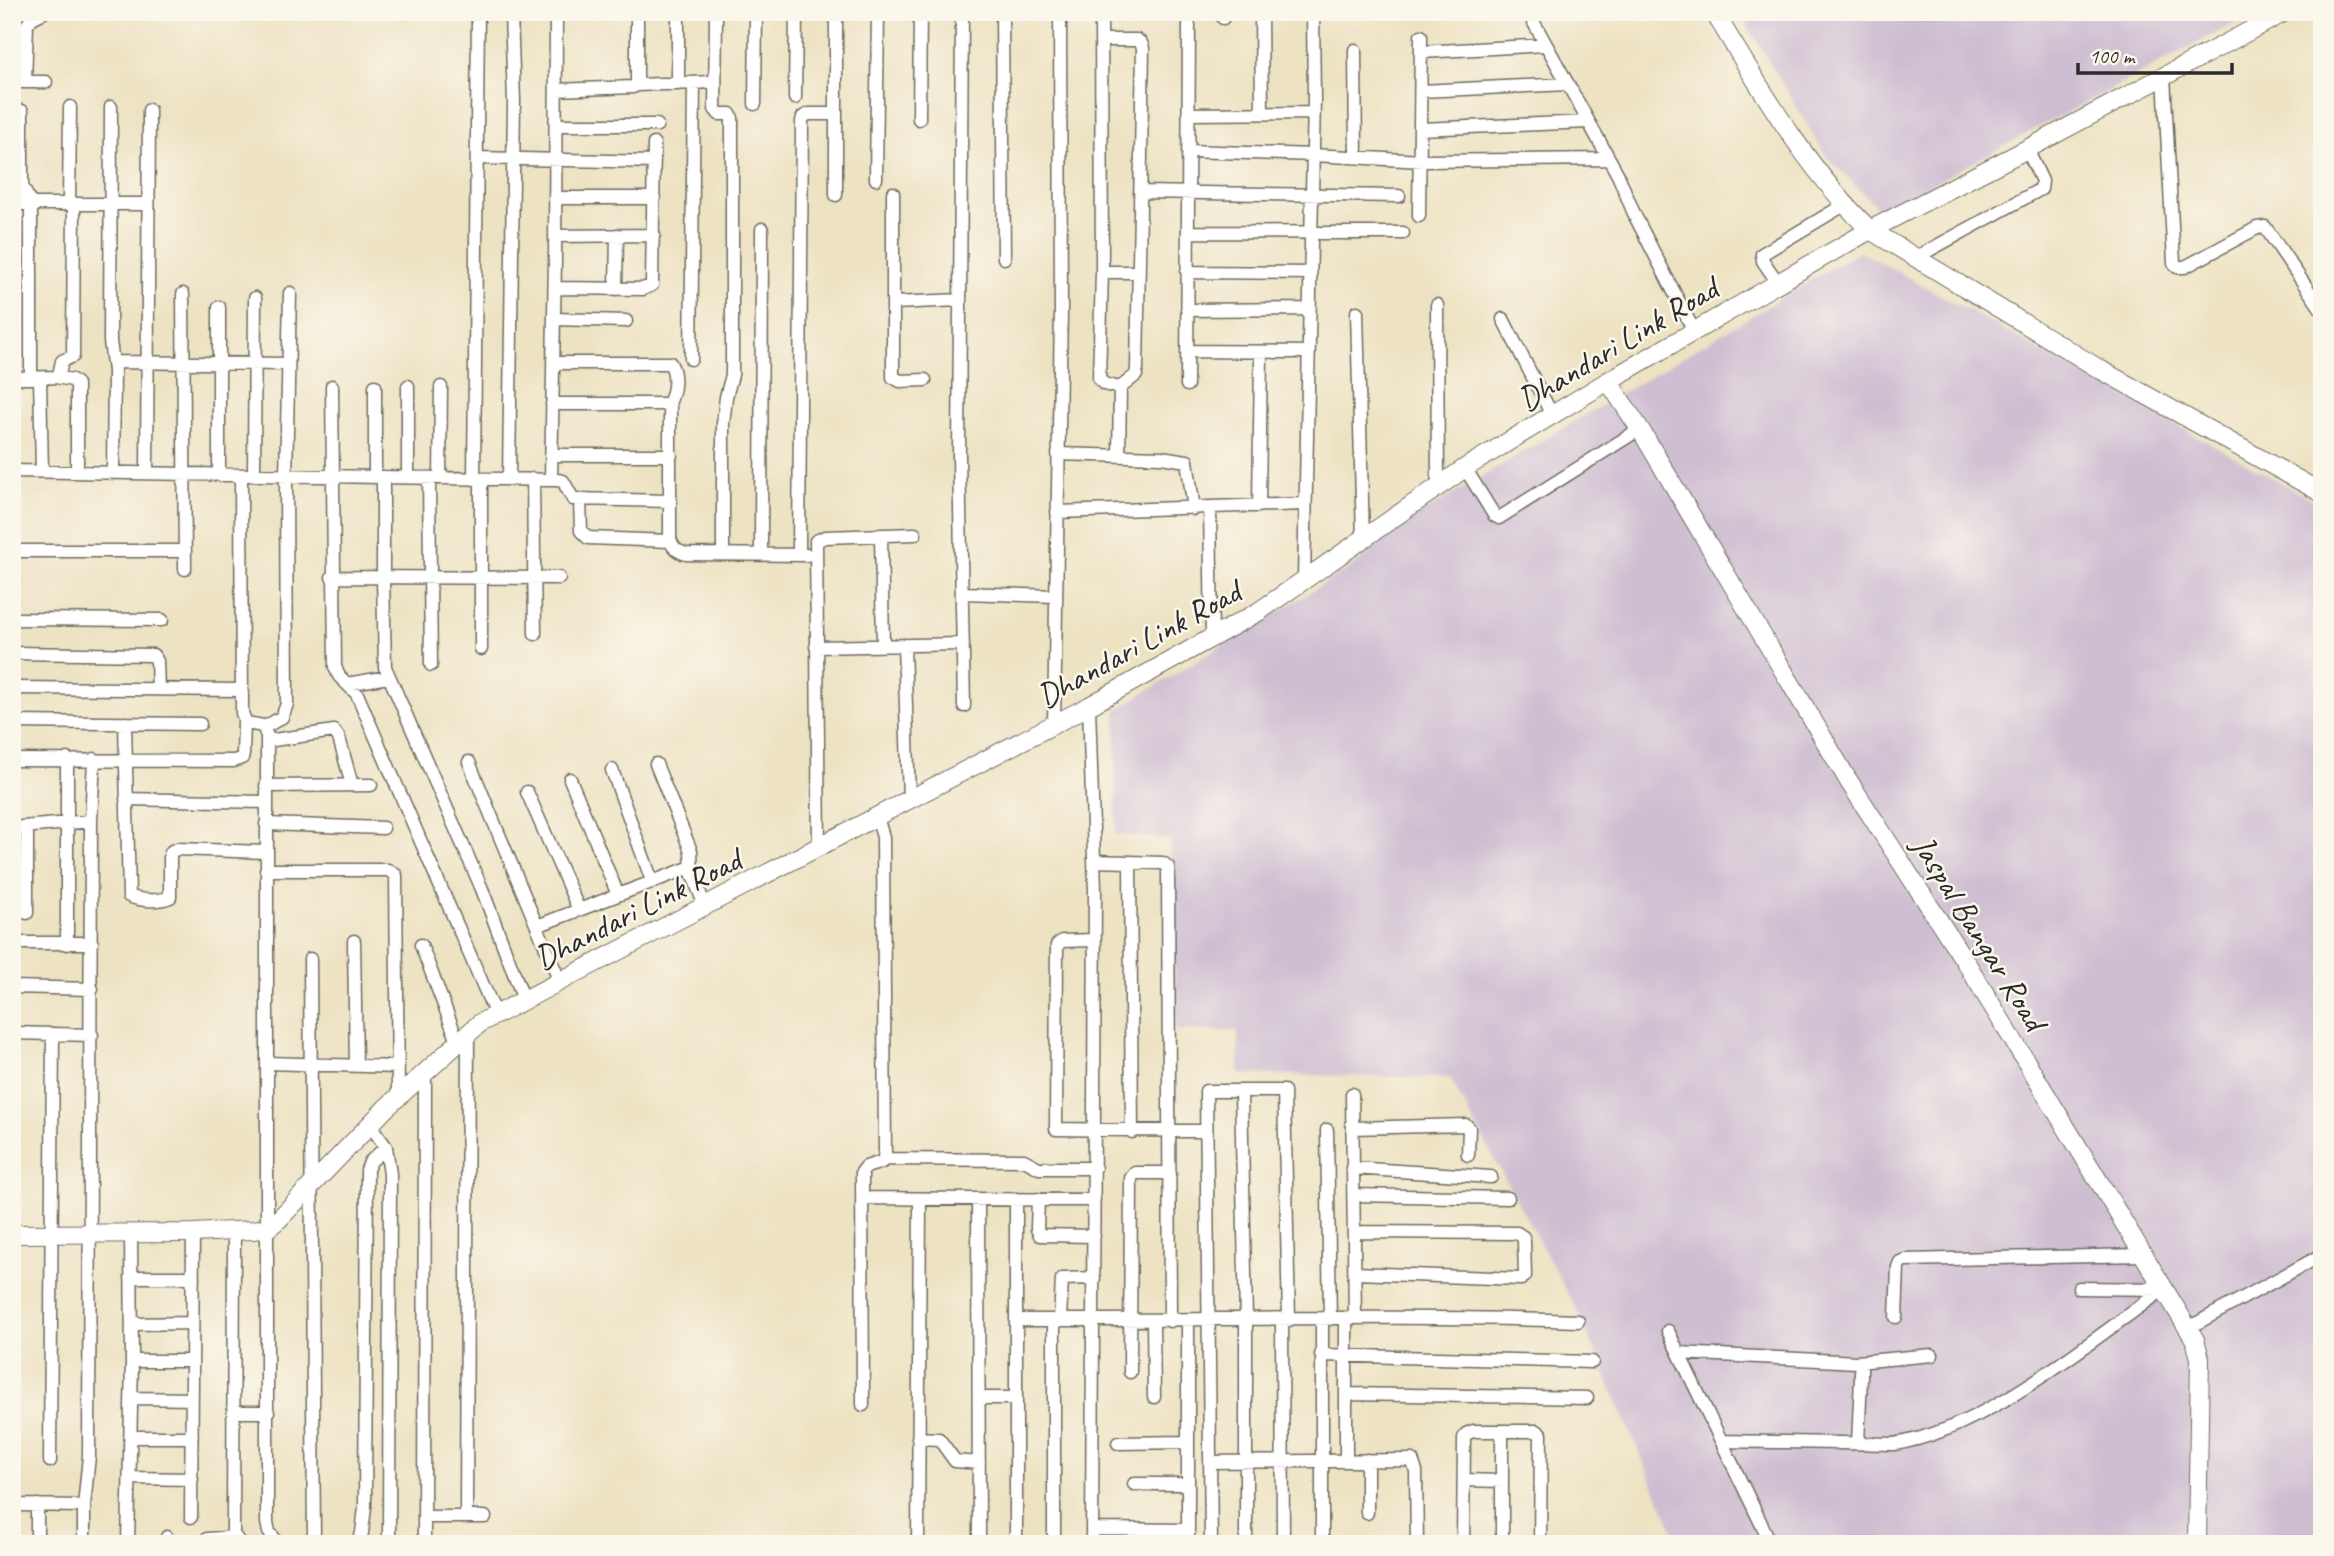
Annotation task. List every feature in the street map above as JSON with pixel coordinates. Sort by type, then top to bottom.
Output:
[{"type":"street","points":[[44,12],[32,18],[27,25],[19,82],[46,82]]},
{"type":"street","points":[[478,12],[478,479],[482,578],[481,649]]},
{"type":"street","points":[[509,479],[514,159],[511,12]]},
{"type":"street","points":[[551,480],[556,12]]},
{"type":"street","points":[[637,12],[637,85]]},
{"type":"street","points":[[678,12],[678,84]]},
{"type":"street","points":[[716,12],[716,112],[730,114],[732,118],[732,375],[723,424],[723,554]]},
{"type":"street","points":[[755,104],[756,12]]},
{"type":"street","points":[[795,98],[796,12]]},
{"type":"street","points":[[836,12],[836,195]]},
{"type":"street","points":[[876,179],[877,12]]},
{"type":"street","points":[[919,119],[920,12]]},
{"type":"street","points":[[962,12],[959,457],[964,706]]},
{"type":"street","points":[[1002,12],[1004,258]]},
{"type":"street","points":[[1054,725],[1058,512],[1060,12]]},
{"type":"street","points":[[1101,12],[1102,272],[1098,379],[1104,384],[1120,388]]},
{"type":"street","points":[[1261,12],[1262,113]]},
{"type":"street","points":[[1304,580],[1314,113],[1313,12]]},
{"type":"street","points":[[1528,12],[1609,159],[1694,331]]},
{"type":"street","points":[[1714,12],[1803,152],[1844,205],[1870,230],[2101,370],[2322,493]]},
{"type":"street","name":"Dhandari Link Road","points":[[268,1227],[425,1071],[480,1023],[1054,725],[1258,612],[1465,468],[1608,381],[1870,230],[2164,76],[2268,17],[2285,12]]},
{"type":"street","points":[[1187,385],[1189,25]]},
{"type":"street","points":[[1419,216],[1421,36]]},
{"type":"street","points":[[1101,40],[1137,40],[1143,48],[1137,368],[1136,374],[1120,388],[1119,455]]},
{"type":"street","points":[[1421,52],[1546,46]]},
{"type":"street","points":[[1355,50],[1356,157]]},
{"type":"street","points":[[2164,76],[2174,263],[2177,267],[2185,267],[2257,228],[2265,228],[2322,310]]},
{"type":"street","points":[[556,89],[715,82]]},
{"type":"street","points":[[691,359],[694,83]]},
{"type":"street","points":[[1421,91],[1568,84]]},
{"type":"street","points":[[56,377],[59,375],[62,361],[73,356],[69,107]]},
{"type":"street","points":[[111,107],[110,341],[113,362],[113,473]]},
{"type":"street","points":[[147,473],[149,110]]},
{"type":"street","points":[[22,111],[22,186],[31,204],[36,378],[42,471]]},
{"type":"street","points":[[1188,114],[1314,113]]},
{"type":"street","points":[[799,554],[802,121],[803,117],[809,114],[836,114]]},
{"type":"street","points":[[1420,129],[1589,122]]},
{"type":"street","points":[[556,125],[657,125]]},
{"type":"street","points":[[555,288],[643,289],[652,285],[654,144]]},
{"type":"street","points":[[1915,258],[2041,189],[2042,181],[2027,149]]},
{"type":"street","points":[[1188,151],[1420,161],[1609,159]]},
{"type":"street","points":[[477,158],[654,162]]},
{"type":"street","points":[[1140,191],[1399,196]]},
{"type":"street","points":[[893,193],[893,377],[900,381],[925,380]]},
{"type":"street","points":[[555,198],[654,198]]},
{"type":"street","points":[[12,204],[147,204]]},
{"type":"street","points":[[1778,283],[1763,261],[1762,254],[1844,205]]},
{"type":"street","points":[[761,554],[762,229]]},
{"type":"street","points":[[1188,232],[1402,233]]},
{"type":"street","points":[[616,289],[617,235]]},
{"type":"street","points":[[555,236],[654,235]]},
{"type":"street","points":[[1102,272],[1139,272]]},
{"type":"street","points":[[1187,272],[1309,273]]},
{"type":"street","points":[[244,722],[265,727],[284,714],[287,704],[286,476],[290,293]]},
{"type":"street","points":[[183,294],[185,569]]},
{"type":"street","points":[[254,475],[255,298]]},
{"type":"street","points":[[894,303],[960,300]]},
{"type":"street","points":[[1437,305],[1438,487]]},
{"type":"street","points":[[219,307],[219,475]]},
{"type":"street","points":[[1187,310],[1308,309]]},
{"type":"street","points":[[1357,312],[1363,539]]},
{"type":"street","points":[[1503,318],[1552,415]]},
{"type":"street","points":[[554,319],[626,321]]},
{"type":"street","points":[[1187,351],[1307,352]]},
{"type":"street","points":[[1259,506],[1261,352]]},
{"type":"street","points":[[113,362],[288,364]]},
{"type":"street","points":[[553,363],[670,363],[673,368],[674,390],[668,405],[671,411],[671,541],[675,549],[686,554],[815,555]]},
{"type":"street","points":[[12,378],[56,377],[72,380],[77,384],[77,472]]},
{"type":"street","name":"Jaspal Bangar Road","points":[[1608,381],[1640,429],[1848,780],[1970,969],[2199,1349],[2197,1544]]},
{"type":"street","points":[[332,386],[332,577],[334,660],[337,672],[357,694],[496,1015]]},
{"type":"street","points":[[375,386],[385,667],[482,889],[524,1000]]},
{"type":"street","points":[[408,386],[408,477]]},
{"type":"street","points":[[431,666],[430,578],[440,387]]},
{"type":"street","points":[[552,404],[668,405]]},
{"type":"street","points":[[1465,468],[1494,515],[1499,518],[1640,429]]},
{"type":"street","points":[[1058,454],[1180,458],[1187,461],[1194,509]]},
{"type":"street","points":[[551,455],[671,455]]},
{"type":"street","points":[[12,471],[551,480],[563,481],[570,496],[580,500],[671,500]]},
{"type":"street","points":[[12,760],[239,760],[243,755],[244,722],[241,475]]},
{"type":"street","points":[[533,480],[535,634]]},
{"type":"street","points":[[580,500],[581,531],[588,538],[671,541]]},
{"type":"street","points":[[1058,512],[1305,504]]},
{"type":"street","points":[[1210,508],[1212,637]]},
{"type":"street","points":[[819,847],[816,541],[818,538],[915,534]]},
{"type":"street","points":[[881,535],[883,646]]},
{"type":"street","points":[[12,551],[185,551]]},
{"type":"street","points":[[332,577],[559,578]]},
{"type":"street","points":[[962,593],[1056,596]]},
{"type":"street","points":[[12,619],[162,620]]},
{"type":"street","points":[[816,648],[963,643]]},
{"type":"street","points":[[904,645],[909,800]]},
{"type":"street","points":[[12,653],[153,655],[157,661],[158,689]]},
{"type":"street","points":[[347,684],[388,677]]},
{"type":"street","points":[[12,688],[242,690]]},
{"type":"street","points":[[1089,706],[1095,940],[1092,1544]]},
{"type":"street","points":[[12,722],[200,724]]},
{"type":"street","points":[[125,723],[128,893],[131,898],[163,900],[170,897],[170,855],[177,849],[266,852]]},
{"type":"street","points":[[265,727],[267,1522],[269,1532],[279,1544]]},
{"type":"street","points":[[267,741],[334,731],[339,738],[352,785]]},
{"type":"street","points":[[67,759],[67,944]]},
{"type":"street","points":[[85,1544],[89,1456],[91,821],[94,759]]},
{"type":"street","points":[[469,762],[560,982]]},
{"type":"street","points":[[656,764],[691,851],[691,867],[705,906]]},
{"type":"street","points":[[612,770],[652,881]]},
{"type":"street","points":[[570,779],[618,895]]},
{"type":"street","points":[[266,786],[371,785]]},
{"type":"street","points":[[527,792],[579,910]]},
{"type":"street","points":[[126,799],[266,802]]},
{"type":"street","points":[[863,1405],[863,1169],[883,1162],[884,1159],[883,837],[877,817]]},
{"type":"street","points":[[12,828],[91,821]]},
{"type":"street","points":[[266,824],[383,828]]},
{"type":"street","points":[[27,827],[27,913]]},
{"type":"street","points":[[1094,861],[1163,863],[1167,867],[1170,1321]]},
{"type":"street","points":[[1130,862],[1132,1132]]},
{"type":"street","points":[[537,926],[691,867]]},
{"type":"street","points":[[266,870],[388,870],[396,875],[398,1097]]},
{"type":"street","points":[[1095,940],[1062,941],[1057,945],[1056,1129],[1205,1131]]},
{"type":"street","points":[[354,941],[356,1066]]},
{"type":"street","points":[[12,943],[92,943]]},
{"type":"street","points":[[421,945],[463,1038],[466,1517]]},
{"type":"street","points":[[310,959],[314,1544]]},
{"type":"street","points":[[12,987],[92,989]]},
{"type":"street","points":[[12,1033],[92,1035]]},
{"type":"street","points":[[50,1461],[53,1034]]},
{"type":"street","points":[[267,1063],[398,1067]]},
{"type":"street","points":[[424,1544],[425,1071]]},
{"type":"street","points":[[1211,1544],[1206,1091],[1284,1091],[1283,1544]]},
{"type":"street","points":[[1241,1092],[1246,1320],[1246,1544]]},
{"type":"street","points":[[1346,1460],[1346,1355],[1355,1273],[1352,1094]]},
{"type":"street","points":[[370,1125],[386,1147],[390,1174],[389,1544]]},
{"type":"street","points":[[1353,1128],[1466,1125],[1469,1128],[1468,1155]]},
{"type":"street","points":[[1322,1544],[1321,1355],[1326,1319],[1327,1130]]},
{"type":"street","points":[[357,1544],[362,1533],[365,1507],[367,1170],[370,1162],[386,1147]]},
{"type":"street","points":[[884,1159],[1024,1160],[1039,1168],[1095,1168]]},
{"type":"street","points":[[1352,1167],[1491,1177]]},
{"type":"street","points":[[1130,1372],[1132,1174],[1170,1173]]},
{"type":"street","points":[[1354,1195],[1508,1198]]},
{"type":"street","points":[[863,1198],[1094,1200]]},
{"type":"street","points":[[918,1544],[920,1199]]},
{"type":"street","points":[[978,1199],[979,1544]]},
{"type":"street","points":[[1016,1199],[1016,1544]]},
{"type":"street","points":[[1038,1199],[1037,1229],[1040,1235],[1094,1236]]},
{"type":"street","points":[[12,1234],[193,1233],[268,1227]]},
{"type":"street","points":[[204,1544],[207,1539],[237,1541],[233,1412],[234,1231]]},
{"type":"street","points":[[1354,1232],[1517,1234],[1523,1237],[1524,1241],[1525,1276],[1521,1279],[1355,1273]]},
{"type":"street","points":[[128,1544],[132,1398],[131,1233]]},
{"type":"street","points":[[191,1517],[193,1233]]},
{"type":"street","points":[[1896,1317],[1898,1267],[1905,1259],[2143,1255]]},
{"type":"street","points":[[2188,1328],[2322,1255]]},
{"type":"street","points":[[131,1277],[193,1277]]},
{"type":"street","points":[[1054,1544],[1057,1320],[1062,1279],[1094,1278]]},
{"type":"street","points":[[2079,1288],[2164,1289]]},
{"type":"street","points":[[1721,1441],[1907,1442],[1995,1407],[2164,1289]]},
{"type":"street","points":[[1016,1320],[1208,1321],[1452,1317],[1578,1321]]},
{"type":"street","points":[[1153,1321],[1154,1397]]},
{"type":"street","points":[[1092,1529],[1188,1537],[1188,1321]]},
{"type":"street","points":[[132,1324],[192,1323]]},
{"type":"street","points":[[1668,1331],[1771,1544]]},
{"type":"street","points":[[1679,1353],[1857,1362],[1932,1355]]},
{"type":"street","points":[[1321,1355],[1592,1362]]},
{"type":"street","points":[[132,1361],[192,1360]]},
{"type":"street","points":[[1857,1362],[1861,1368],[1858,1443]]},
{"type":"street","points":[[1346,1394],[1587,1398]]},
{"type":"street","points":[[132,1398],[192,1399]]},
{"type":"street","points":[[979,1398],[1016,1398]]},
{"type":"street","points":[[233,1412],[268,1412]]},
{"type":"street","points":[[1463,1544],[1466,1434],[1473,1431],[1537,1431],[1541,1434],[1540,1544]]},
{"type":"street","points":[[1502,1431],[1502,1544]]},
{"type":"street","points":[[131,1437],[192,1437]]},
{"type":"street","points":[[918,1438],[939,1439],[955,1461],[979,1462]]},
{"type":"street","points":[[1118,1443],[1188,1442]]},
{"type":"street","points":[[1210,1462],[1406,1459],[1415,1464],[1417,1544]]},
{"type":"street","points":[[1367,1460],[1367,1513]]},
{"type":"street","points":[[131,1478],[192,1479]]},
{"type":"street","points":[[1464,1480],[1502,1480]]},
{"type":"street","points":[[1134,1484],[1188,1484]]},
{"type":"street","points":[[12,1505],[85,1506]]},
{"type":"street","points":[[37,1505],[37,1544]]},
{"type":"street","points":[[425,1517],[485,1517]]},
{"type":"shaded area","points":[[1739,12],[2256,12],[1881,211],[1827,157]]},
{"type":"shaded area","points":[[1860,251],[2322,505],[2322,1544],[1679,1544],[1580,1316],[1450,1078],[1239,1074],[1238,1031],[1176,1030],[1171,840],[1116,834],[1116,710],[1358,563],[1398,527]]}]
